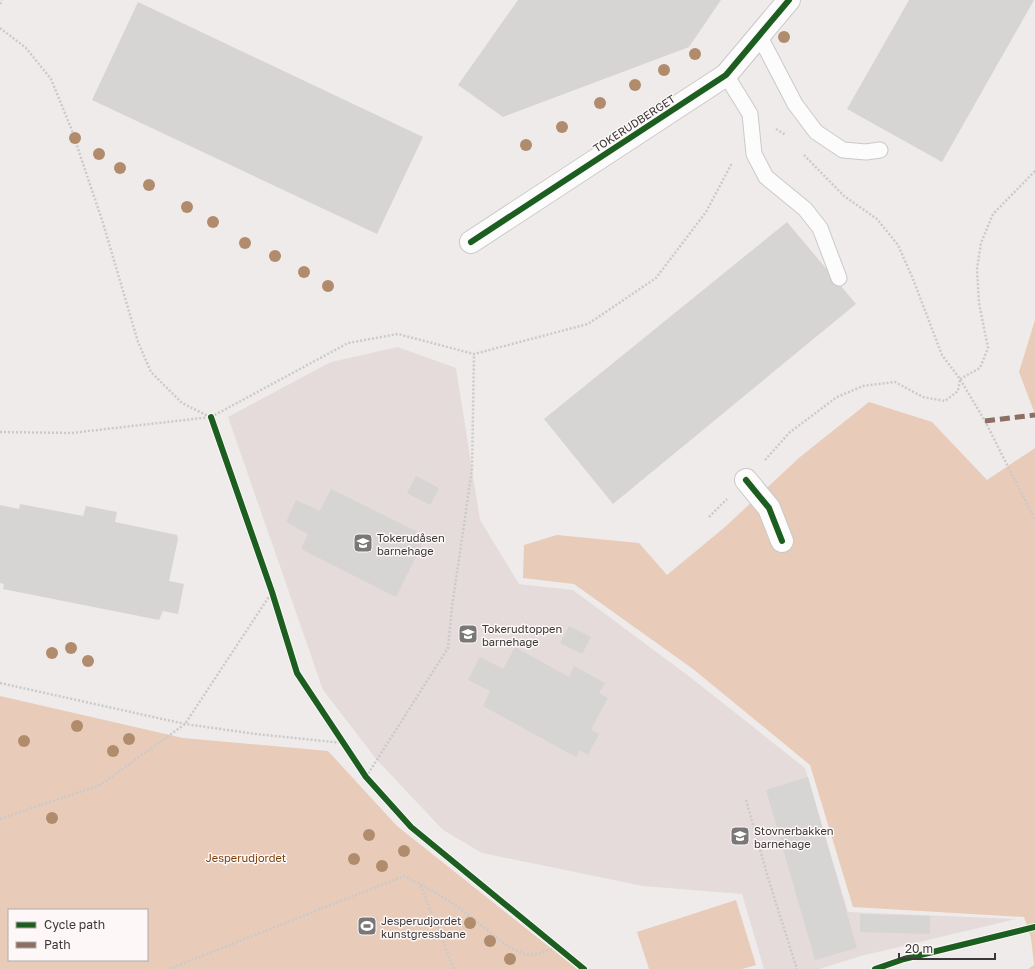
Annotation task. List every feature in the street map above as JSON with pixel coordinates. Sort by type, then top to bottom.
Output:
[{"type":"street","name":"TOKERUDBERGET","points":[[471,242],[726,75],[789,0]]},
{"type":"street","points":[[746,480],[769,508],[782,541]]},
{"type":"lane","points":[[759,35],[795,104],[816,132],[843,150],[866,152],[880,150]]},
{"type":"lane","points":[[726,75],[750,114],[754,154],[766,177],[805,209],[820,228],[839,278]]},
{"type":"path","points":[[0,4],[2,0]]},
{"type":"path","points":[[0,28],[26,48],[51,79],[71,128],[103,223],[138,342],[151,372],[182,403],[211,417],[213,424]]},
{"type":"path","points":[[750,114],[786,135],[791,141]]},
{"type":"path","points":[[800,152],[844,196],[877,219],[898,245],[913,278],[942,355],[986,421],[1035,520]]},
{"type":"path","points":[[0,432],[71,433],[211,417],[348,343],[398,334],[474,354],[588,324],[656,278],[706,212],[734,157]]},
{"type":"path","points":[[709,517],[762,464],[789,432],[836,397],[863,386],[895,382],[923,397],[945,401],[958,391],[960,380],[980,368],[988,348],[979,303],[977,269],[981,243],[993,214],[1035,171]]},
{"type":"path","points":[[371,783],[364,775],[448,648],[452,607],[472,469],[474,354]]},
{"type":"path","points":[[269,584],[274,599]]},
{"type":"path","points":[[1,817],[100,785],[185,724],[272,592]]},
{"type":"path","points":[[0,683],[185,724],[256,734],[343,743]]},
{"type":"path","points":[[339,737],[347,749]]},
{"type":"path","points":[[746,800],[768,881],[798,969]]},
{"type":"path","points":[[170,969],[404,876],[456,906],[509,947],[527,955],[538,954],[557,947]]},
{"type":"path","points":[[420,884],[454,969]]},
{"type":"path","points":[[551,942],[562,951]]},
{"type":"shaded area","name":"Tokerudtoppen barnehage","points":[[398,347],[456,368],[480,520],[519,584],[573,590],[690,677],[805,768],[848,912],[1016,919],[861,956],[819,969],[764,969],[742,894],[643,886],[482,853],[443,830],[377,760],[323,690],[228,417],[331,362]]},
{"type":"green space","points":[[1035,320],[1035,414],[1019,372]]},
{"type":"green space","points":[[869,402],[932,422],[987,480],[1035,448],[1035,969],[1028,969],[1034,965],[1031,938],[1024,917],[853,907],[810,765],[693,669],[574,584],[523,578],[524,545],[557,535],[639,543],[667,575],[725,527],[800,457]]},
{"type":"green space","name":"Jesperudjordet","points":[[0,696],[183,738],[328,751],[397,826],[577,969],[0,969]]},
{"type":"green space","points":[[736,900],[756,965],[742,969],[649,969],[637,932]]},
{"type":"building","points":[[518,0],[721,0],[689,47],[503,117],[458,85]]},
{"type":"building","points":[[909,0],[1034,0],[942,162],[847,109]]},
{"type":"building","points":[[138,2],[423,137],[377,234],[92,100]]},
{"type":"building","points":[[787,222],[856,304],[613,504],[544,419]]},
{"type":"building","points":[[416,476],[439,488],[430,505],[407,493]]},
{"type":"building","name":"Tokerudåsen barnehage","points":[[331,489],[426,536],[396,597],[301,549],[308,534],[286,522],[296,500],[320,511]]},
{"type":"building","points":[[20,504],[83,516],[86,506],[117,512],[115,522],[177,535],[178,539],[169,581],[184,584],[178,614],[163,611],[159,620],[3,589],[4,584],[0,583],[0,505],[19,509]]},
{"type":"building","points":[[569,626],[591,637],[582,654],[560,643]]},
{"type":"building","name":"Tokerudtoppen barnehage","points":[[515,647],[569,677],[574,666],[605,683],[599,693],[608,698],[591,729],[599,734],[588,755],[580,750],[576,757],[483,706],[490,691],[468,680],[480,657],[503,669]]},
{"type":"building","points":[[808,777],[857,948],[815,960],[766,790]]},
{"type":"building","points":[[860,914],[930,916],[930,934],[860,932]]},
{"type":"marked path","points":[[985,421],[1035,415]]},
{"type":"cycle path","points":[[471,242],[726,75],[789,0]]},
{"type":"cycle path","points":[[211,417],[272,592],[297,673],[366,777],[411,827],[584,969]]},
{"type":"cycle path","points":[[746,480],[769,508],[782,541]]},
{"type":"cycle path","points":[[875,969],[904,959],[1035,927]]},
{"type":"place","name":"Tokerudåsen barnehage","points":[[363,543]]},
{"type":"place","name":"Tokerudtoppen barnehage","points":[[468,634]]},
{"type":"place","name":"Stovnerbakken barnehage","points":[[740,836]]},
{"type":"place","name":"Jesperudjordet kunstgressbane","points":[[367,926]]}]
